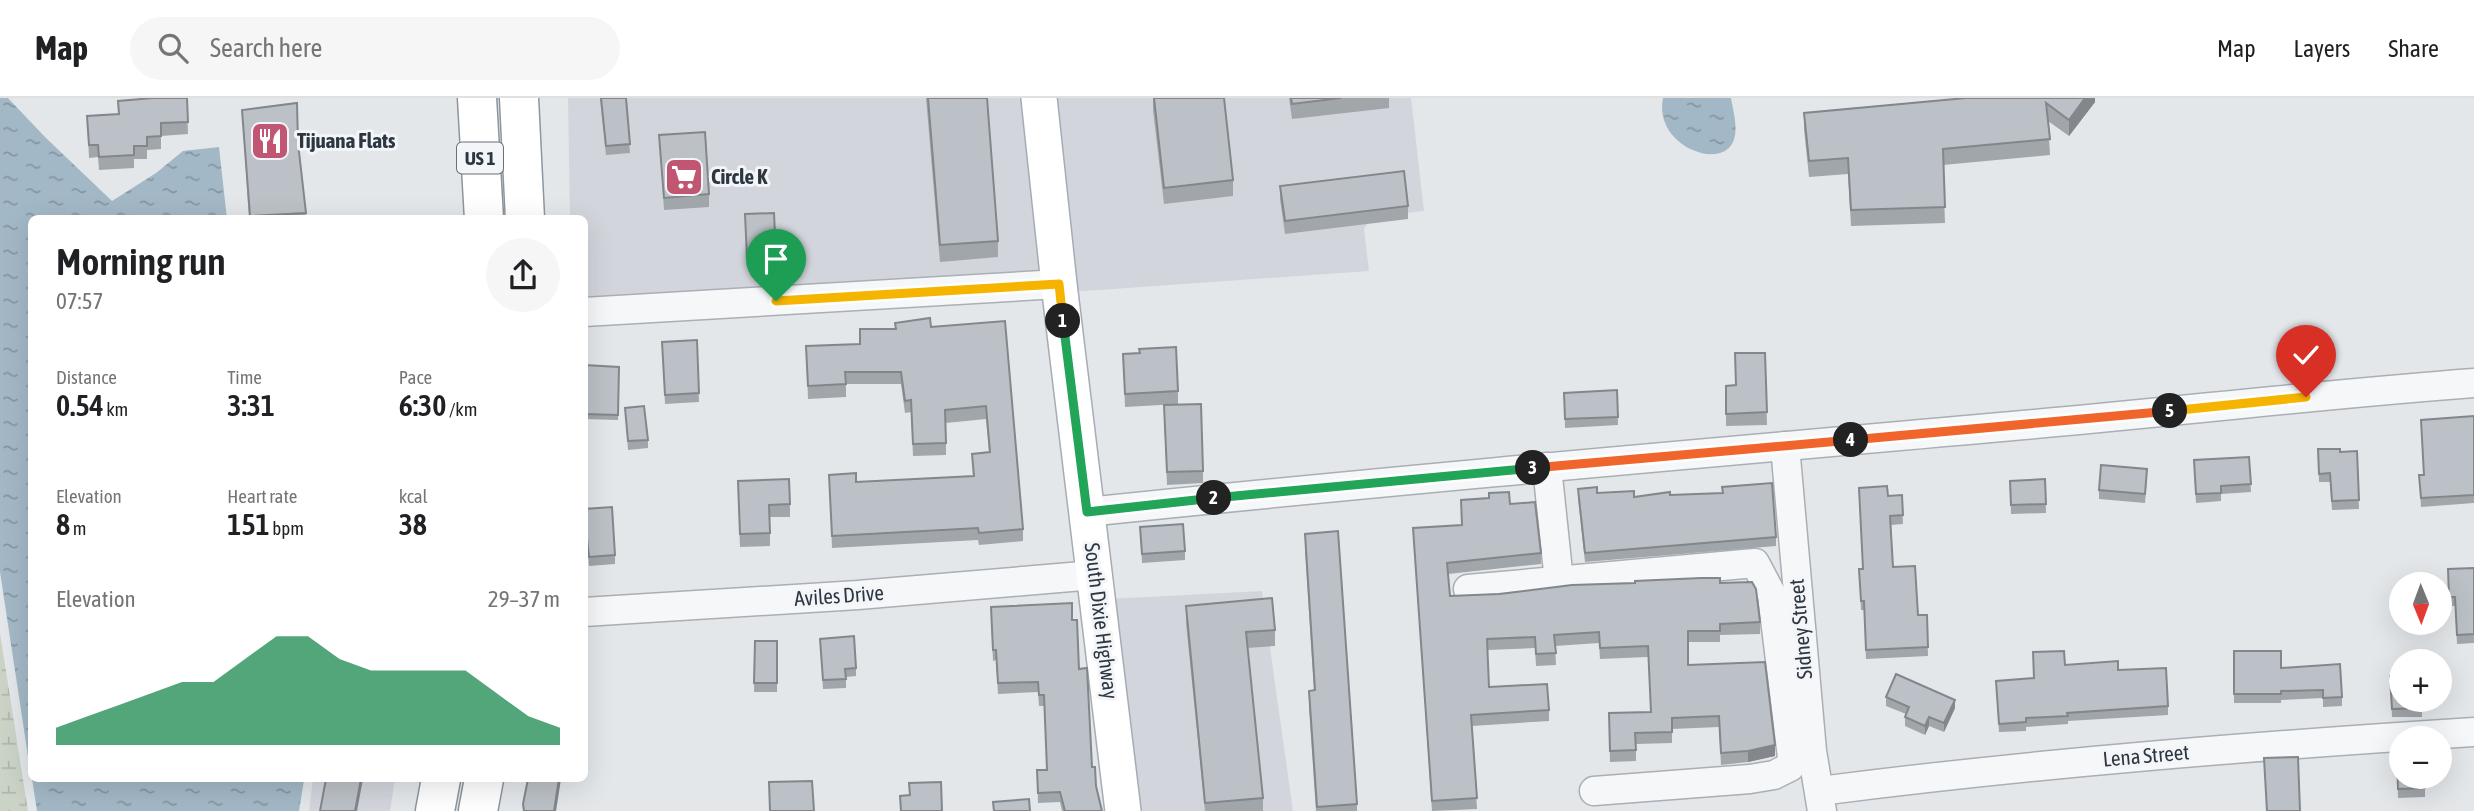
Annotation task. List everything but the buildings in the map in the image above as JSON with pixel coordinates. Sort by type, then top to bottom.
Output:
[{"type":"highway","name":"US 1","points":[[477,98],[484,215]]},
{"type":"highway","name":"US 1","points":[[519,98],[525,215]]},
{"type":"highway","points":[[435,811],[440,782]]},
{"type":"highway","points":[[478,811],[483,782]]},
{"type":"main road","name":"South Dixie Highway","points":[[1040,98],[1059,284],[1124,811]]},
{"type":"street","points":[[588,312],[1059,284]]},
{"type":"street","points":[[1087,512],[1547,467],[2474,383]]},
{"type":"street","name":"Sidney Street","points":[[1785,446],[1812,751],[1821,801]]},
{"type":"street","points":[[1547,467],[1559,581]]},
{"type":"street","points":[[1468,589],[1795,560]]},
{"type":"street","points":[[1594,791],[1750,779],[1774,775],[1790,767],[1792,757],[1772,595],[1755,563]]},
{"type":"street","name":"Aviles Drive","points":[[588,612],[858,595],[1094,575]]},
{"type":"street","name":"Lena Street","points":[[1821,801],[1964,773],[2249,746],[2474,732]]},
{"type":"shaded area","points":[[568,98],[1028,98],[1046,272],[588,300],[588,215],[570,215]]},
{"type":"shaded area","points":[[1051,98],[1411,98],[1424,211],[1372,217],[1364,229],[1369,271],[1071,292]]},
{"type":"shaded area","points":[[1262,591],[1293,811],[1134,811],[1108,599]]},
{"type":"shaded area","points":[[313,782],[395,782],[390,811],[309,811]]},
{"type":"green space","points":[[0,633],[28,811],[0,811]]},
{"type":"water","points":[[0,98],[8,98],[112,201],[156,173],[183,151],[219,147],[227,215],[28,215],[28,756],[0,572]]},
{"type":"water","points":[[1663,98],[1731,98],[1736,126],[1733,142],[1726,150],[1715,154],[1689,148],[1677,140],[1668,129],[1663,115]]},
{"type":"water","points":[[32,782],[304,782],[299,811],[37,811]]},
{"type":"place","name":"Tijuana Flats","points":[[270,141]]},
{"type":"place","name":"Circle K","points":[[684,177]]},
{"type":"route","points":[[776,301],[1059,284],[1087,512],[2306,397]]}]
